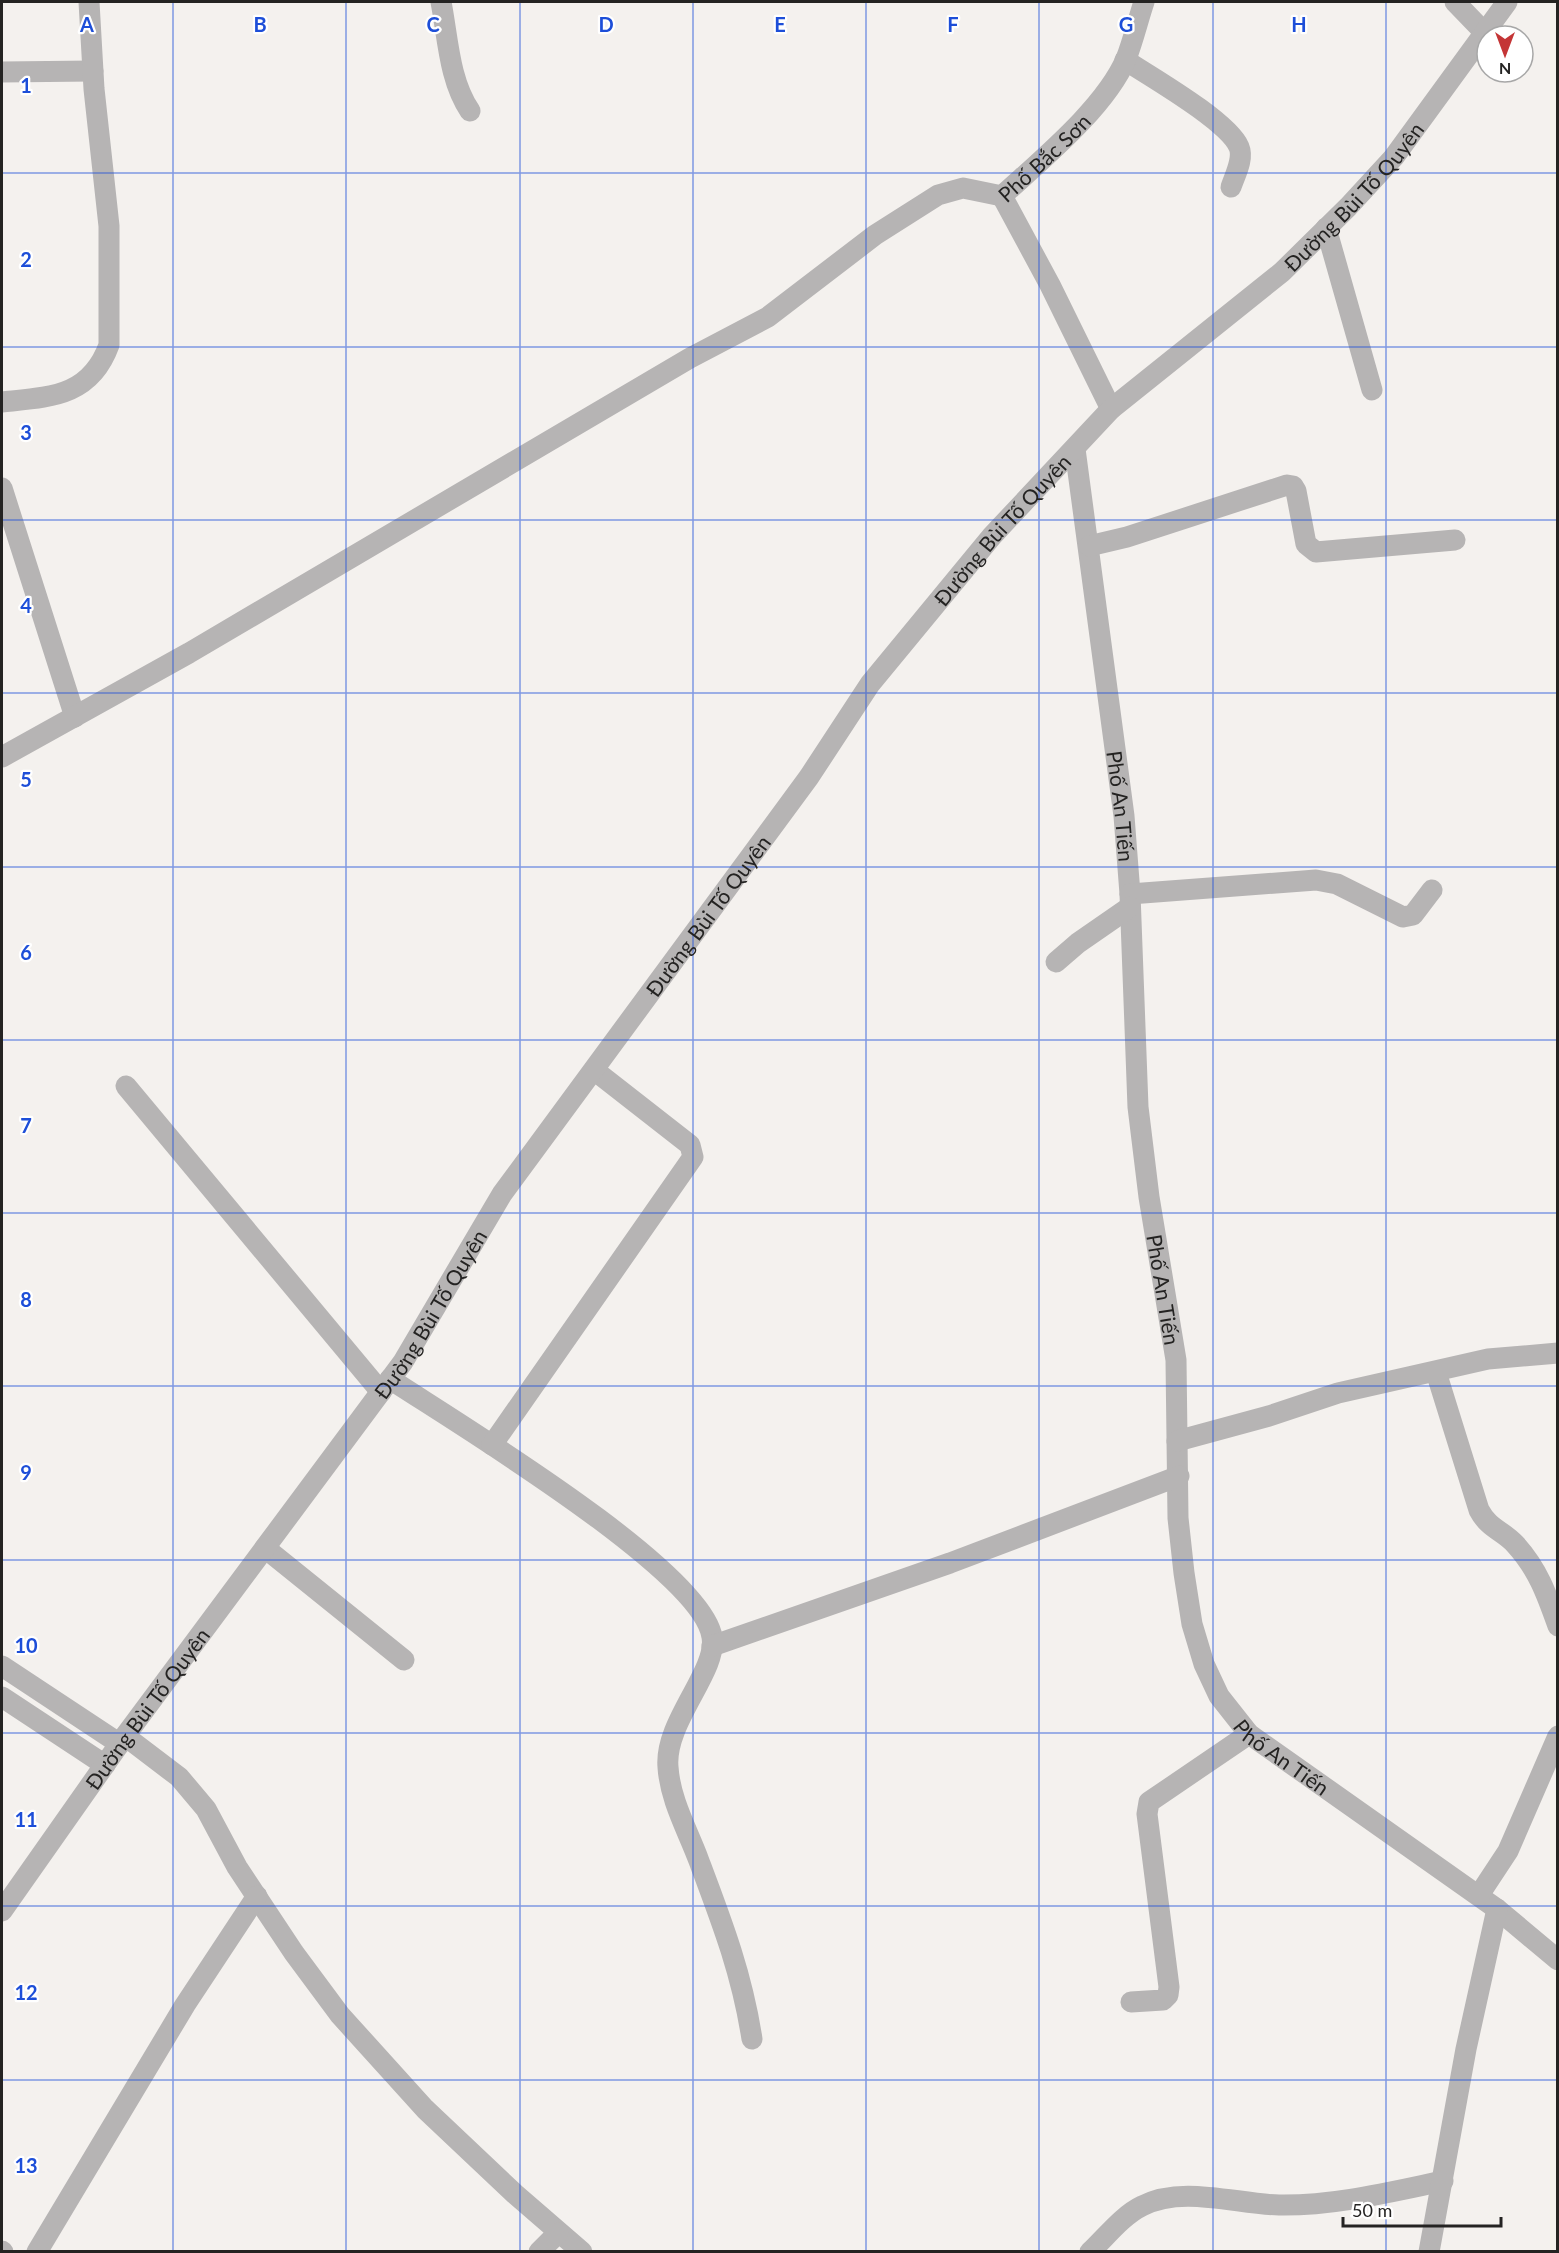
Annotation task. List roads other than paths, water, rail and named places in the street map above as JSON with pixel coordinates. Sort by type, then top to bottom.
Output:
[{"type":"street","points":[[2,402],[37,398],[70,390],[84,383],[102,362],[109,345],[109,226],[93,71],[89,2]]},
{"type":"street","points":[[441,2],[456,82],[461,98],[470,111]]},
{"type":"street","name":"Phố Bắc Sơn","points":[[1111,409],[1050,285],[1002,196],[1092,108],[1109,88],[1125,60],[1144,2]]},
{"type":"street","points":[[1455,2],[1476,24]]},
{"type":"street","name":"Đường Bùi Tố Quyên","points":[[1489,24],[1507,2]]},
{"type":"street","name":"Đường Bùi Tố Quyên","points":[[2,1911],[122,1740],[386,1386],[502,1194],[809,777],[870,684],[992,536],[1111,409],[1282,272],[1394,156],[1475,42]]},
{"type":"street","points":[[1125,60],[1206,114],[1233,138],[1240,148],[1239,164],[1231,187]]},
{"type":"street","points":[[2,72],[93,71]]},
{"type":"street","points":[[2,757],[189,653],[690,358],[768,316],[875,235],[938,195],[963,188],[1002,196]]},
{"type":"street","points":[[1326,228],[1372,390]]},
{"type":"street","name":"Phố An Tiến","points":[[1075,449],[1124,816],[1130,901],[1138,1107],[1149,1197],[1176,1360],[1178,1518],[1192,1624],[1204,1664],[1219,1696],[1249,1734],[1497,1908],[1557,1960]]},
{"type":"street","points":[[1089,546],[1127,537],[1287,485],[1293,486],[1296,491],[1306,544],[1316,552],[1455,540]]},
{"type":"street","points":[[2,488],[75,717]]},
{"type":"street","points":[[1056,962],[1130,901],[1316,880],[1337,884],[1403,917],[1413,915],[1432,890]]},
{"type":"street","points":[[492,1445],[693,1157],[690,1145],[594,1070]]},
{"type":"street","points":[[126,1086],[386,1386],[492,1445],[613,1528],[674,1581],[702,1615],[712,1635],[712,1655],[675,1727],[667,1766],[674,1795],[734,1956],[744,1990],[752,2039]]},
{"type":"street","points":[[1177,1441],[1338,1394],[1488,1359],[1557,1353]]},
{"type":"street","points":[[1436,1372],[1479,1510],[1485,1522],[1515,1543],[1542,1580],[1557,1626]]},
{"type":"street","points":[[712,1646],[950,1563],[1179,1476]]},
{"type":"street","points":[[265,1548],[404,1660]]},
{"type":"street","points":[[2,1666],[179,1777],[206,1809],[257,1896],[294,1953],[340,2014],[425,2109],[558,2233],[582,2252]]},
{"type":"street","points":[[2,1697],[44,1728],[105,1765]]},
{"type":"street","points":[[1131,2002],[1163,2000],[1168,1995],[1169,1987],[1147,1814],[1149,1802],[1249,1734]]},
{"type":"street","points":[[1479,1895],[1508,1851],[1557,1736]]},
{"type":"street","points":[[37,2252],[185,2005],[257,1896]]},
{"type":"street","points":[[1429,2252],[1466,2049],[1497,1908]]},
{"type":"street","points":[[1090,2252],[1141,2206],[1158,2200],[1179,2197],[1279,2205],[1389,2192],[1443,2181]]},
{"type":"street","points":[[539,2252],[558,2233]]}]
